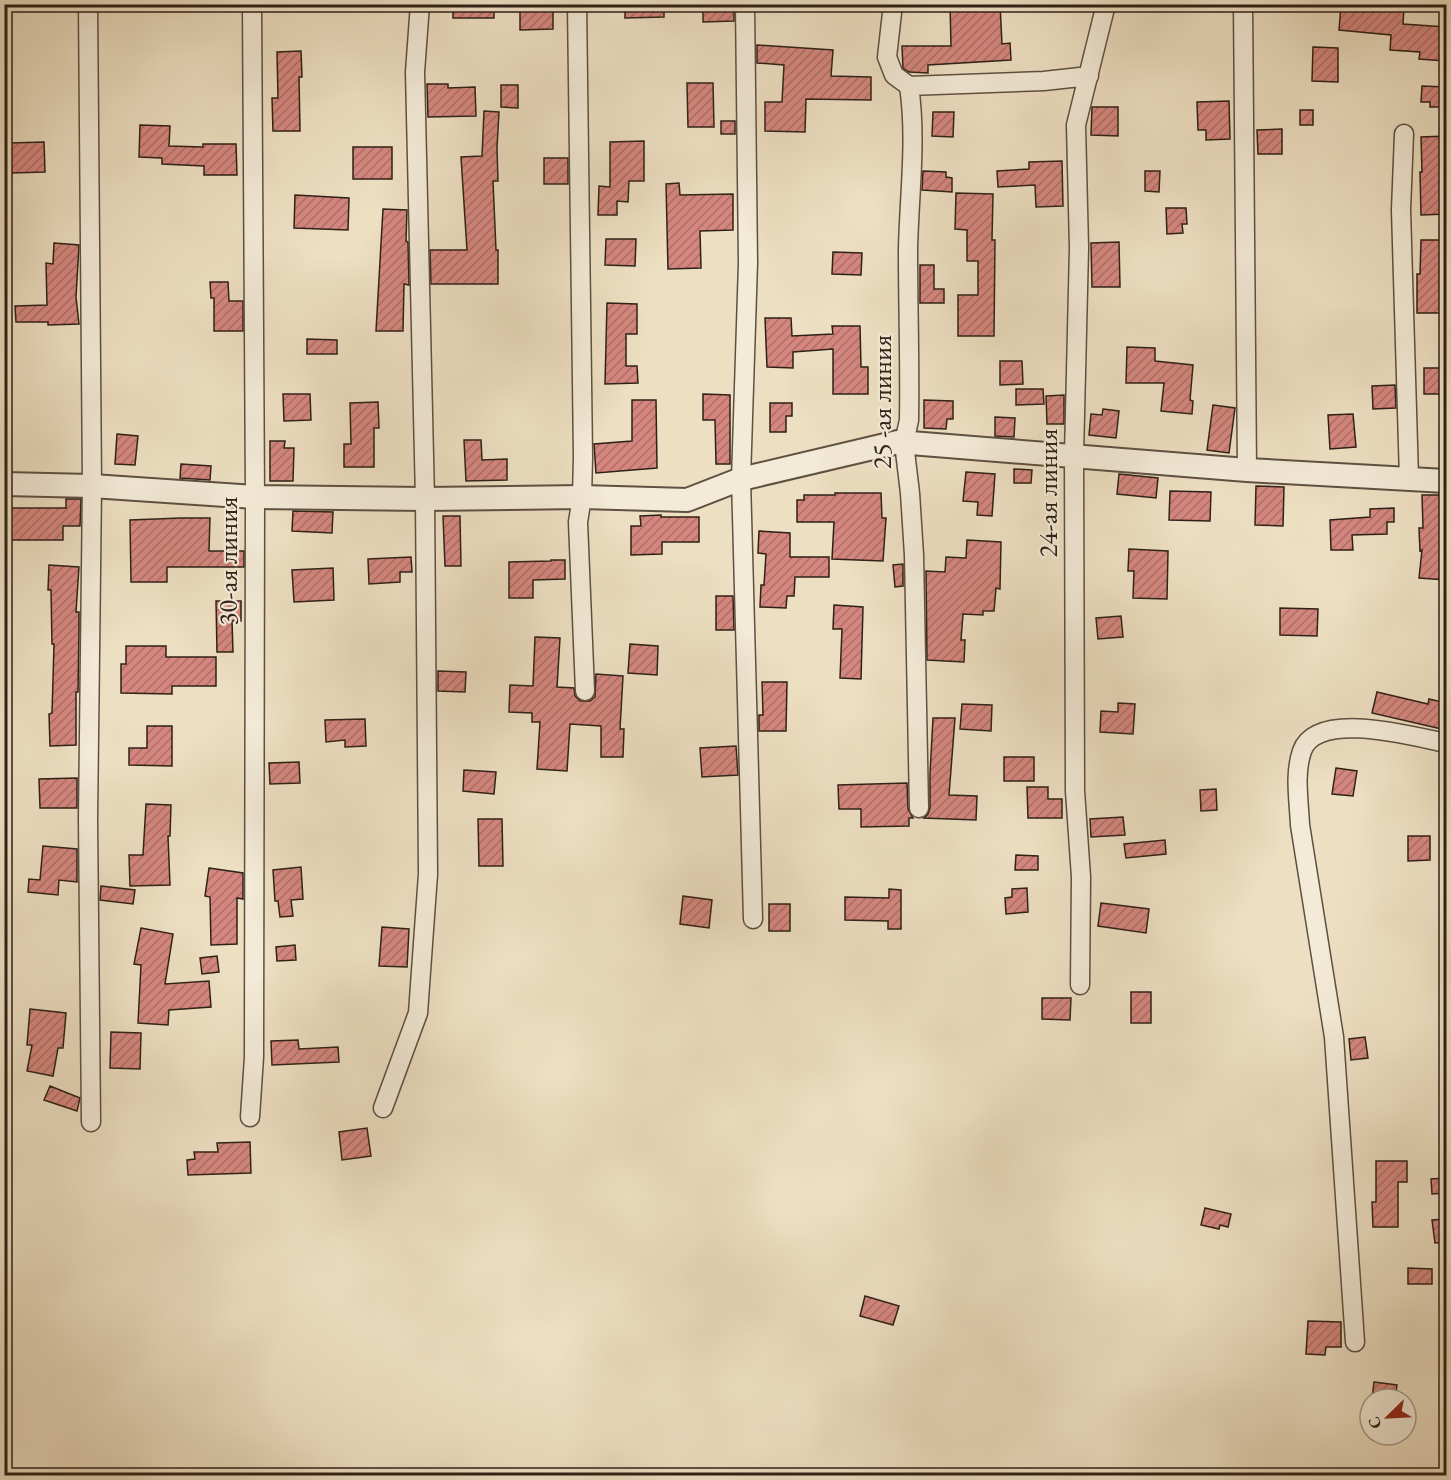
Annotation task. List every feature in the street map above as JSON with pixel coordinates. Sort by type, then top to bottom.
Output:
[{"type":"street","points":[[88,4],[92,486],[88,819],[91,1122]]},
{"type":"street","name":"30-ая линия","points":[[250,1117],[254,1057],[255,497],[252,4]]},
{"type":"street","points":[[383,1108],[418,1013],[427,886],[425,499],[415,72],[420,4]]},
{"type":"street","points":[[577,4],[582,497],[578,522],[585,691]]},
{"type":"street","points":[[745,4],[748,263],[741,479],[753,919]]},
{"type":"street","points":[[893,4],[887,57],[894,75],[909,86],[1044,81],[1089,76]]},
{"type":"street","name":"24-ая линия","points":[[1080,985],[1081,877],[1075,791],[1074,455],[1079,248],[1076,125],[1106,4]]},
{"type":"street","points":[[1243,4],[1247,470]]},
{"type":"street","name":"25 -ая линия","points":[[909,86],[912,168],[908,249],[909,420],[904,443],[914,555],[919,808]]},
{"type":"street","points":[[1404,134],[1401,210],[1409,477]]},
{"type":"street","points":[[4,484],[92,486],[255,497],[425,499],[582,497],[687,500],[741,479],[860,450],[904,443],[1247,470],[1409,477],[1446,481]]},
{"type":"street","points":[[1355,1342],[1334,1037],[1300,825],[1299,766],[1303,748],[1318,733],[1341,729],[1371,729],[1446,743]]},
{"type":"building","points":[[453,4],[494,4],[494,18],[453,18]]},
{"type":"building","points":[[520,4],[553,4],[553,29],[520,30]]},
{"type":"building","points":[[625,4],[664,4],[664,17],[625,18]]},
{"type":"building","points":[[703,4],[734,4],[734,21],[703,22]]},
{"type":"building","points":[[950,4],[1000,4],[1002,44],[1010,43],[1011,60],[928,65],[928,73],[909,72],[903,68],[902,46],[951,46]]},
{"type":"building","points":[[1341,5],[1404,8],[1403,24],[1446,27],[1445,61],[1419,59],[1420,52],[1390,50],[1391,35],[1339,30]]},
{"type":"building","points":[[757,45],[833,50],[831,76],[871,77],[871,100],[806,99],[805,132],[765,131],[765,102],[782,102],[784,65],[757,63]]},
{"type":"building","points":[[1313,47],[1338,48],[1338,82],[1312,81]]},
{"type":"building","points":[[301,51],[300,131],[273,131],[272,98],[278,98],[277,52]]},
{"type":"building","points":[[687,83],[713,83],[714,127],[688,127]]},
{"type":"building","points":[[427,84],[448,84],[448,88],[475,87],[476,116],[428,117]]},
{"type":"building","points":[[501,85],[518,85],[518,108],[501,107]]},
{"type":"building","points":[[1422,86],[1446,87],[1446,107],[1430,107],[1430,102],[1421,102]]},
{"type":"building","points":[[1229,101],[1230,139],[1206,140],[1206,130],[1198,130],[1197,102]]},
{"type":"building","points":[[1092,107],[1118,107],[1118,136],[1091,135]]},
{"type":"building","points":[[1300,110],[1313,110],[1313,125],[1300,125]]},
{"type":"building","points":[[484,111],[499,112],[498,181],[493,181],[498,284],[431,284],[430,250],[467,250],[461,157],[482,156]]},
{"type":"building","points":[[933,112],[954,112],[953,137],[932,136]]},
{"type":"building","points":[[721,121],[735,121],[735,134],[721,134]]},
{"type":"building","points":[[140,125],[170,126],[169,146],[203,147],[203,144],[236,144],[237,175],[204,175],[204,166],[162,164],[162,158],[139,157]]},
{"type":"building","points":[[1282,129],[1282,154],[1258,154],[1257,130]]},
{"type":"building","points":[[1446,136],[1446,214],[1421,215],[1421,137]]},
{"type":"building","points":[[644,141],[644,181],[629,181],[628,202],[617,201],[617,215],[598,215],[599,186],[610,187],[610,142]]},
{"type":"building","points":[[44,142],[45,172],[11,173],[10,143]]},
{"type":"building","points":[[353,147],[392,147],[392,179],[353,179]]},
{"type":"building","points":[[544,158],[568,158],[568,184],[544,184]]},
{"type":"building","points":[[1062,161],[1063,206],[1036,207],[1035,185],[998,187],[997,171],[1029,169],[1029,162]]},
{"type":"building","points":[[923,171],[946,172],[946,177],[952,178],[952,192],[922,190]]},
{"type":"building","points":[[1145,171],[1160,171],[1159,192],[1145,191]]},
{"type":"building","points":[[679,183],[680,195],[733,194],[733,230],[700,231],[701,268],[668,269],[666,184]]},
{"type":"building","points":[[956,193],[993,194],[994,336],[958,336],[958,295],[978,295],[978,261],[967,261],[967,230],[955,229]]},
{"type":"building","points":[[295,195],[349,198],[348,230],[294,228]]},
{"type":"building","points":[[1166,208],[1186,208],[1187,224],[1182,224],[1183,233],[1167,234]]},
{"type":"building","points":[[383,209],[407,210],[406,241],[408,242],[409,285],[404,284],[403,331],[376,331]]},
{"type":"building","points":[[606,239],[636,239],[635,266],[605,265]]},
{"type":"building","points":[[1421,240],[1446,240],[1446,261],[1440,261],[1440,313],[1417,313],[1417,274],[1420,274]]},
{"type":"building","points":[[1119,242],[1120,287],[1092,287],[1091,243]]},
{"type":"building","points":[[54,243],[79,245],[76,297],[79,324],[48,325],[48,322],[16,322],[15,306],[47,305],[46,263],[53,264]]},
{"type":"building","points":[[833,252],[862,253],[861,275],[832,274]]},
{"type":"building","points":[[920,265],[934,265],[934,289],[944,289],[944,303],[920,303]]},
{"type":"building","points":[[210,282],[228,282],[229,301],[243,301],[243,331],[214,331],[214,298],[211,298]]},
{"type":"building","points":[[607,303],[637,304],[637,334],[626,334],[626,366],[637,366],[638,383],[605,384]]},
{"type":"building","points":[[765,318],[791,318],[792,336],[833,334],[832,326],[860,326],[861,367],[868,367],[868,394],[833,394],[833,349],[793,352],[793,368],[767,367]]},
{"type":"building","points":[[307,339],[337,340],[337,354],[307,354]]},
{"type":"building","points":[[1127,347],[1155,348],[1155,361],[1193,365],[1190,400],[1193,401],[1192,414],[1161,411],[1164,383],[1126,383]]},
{"type":"building","points":[[1000,361],[1022,361],[1023,384],[1000,385]]},
{"type":"building","points":[[1424,368],[1446,368],[1446,394],[1424,394]]},
{"type":"building","points":[[1395,385],[1396,408],[1373,409],[1372,386]]},
{"type":"building","points":[[1016,389],[1043,389],[1044,404],[1016,405]]},
{"type":"building","points":[[283,394],[310,394],[311,420],[284,421]]},
{"type":"building","points":[[703,394],[730,395],[730,464],[716,464],[715,420],[703,420]]},
{"type":"building","points":[[1064,395],[1064,424],[1047,424],[1046,396]]},
{"type":"building","points":[[632,400],[656,400],[657,468],[596,473],[594,444],[632,441]]},
{"type":"building","points":[[924,400],[953,401],[953,419],[947,419],[946,429],[924,428]]},
{"type":"building","points":[[378,402],[379,428],[374,428],[374,467],[344,467],[344,444],[351,444],[350,403]]},
{"type":"building","points":[[770,403],[792,403],[792,416],[786,416],[786,432],[770,432]]},
{"type":"building","points":[[1213,405],[1235,408],[1229,453],[1207,450]]},
{"type":"building","points":[[1103,409],[1119,411],[1116,438],[1089,435],[1091,414],[1102,415]]},
{"type":"building","points":[[1353,414],[1356,447],[1330,449],[1328,415]]},
{"type":"building","points":[[995,417],[1015,418],[1014,437],[995,436]]},
{"type":"building","points":[[117,434],[138,436],[135,465],[115,464]]},
{"type":"building","points":[[464,440],[481,440],[482,460],[507,459],[507,480],[466,481]]},
{"type":"building","points":[[270,441],[285,441],[284,448],[294,448],[293,481],[270,481]]},
{"type":"building","points":[[181,464],[211,466],[210,480],[180,478]]},
{"type":"building","points":[[1014,469],[1032,470],[1031,483],[1014,483]]},
{"type":"building","points":[[966,472],[995,474],[992,516],[977,515],[978,502],[963,501]]},
{"type":"building","points":[[1119,474],[1158,478],[1156,498],[1117,494]]},
{"type":"building","points":[[1256,486],[1284,487],[1283,526],[1255,525]]},
{"type":"building","points":[[1170,491],[1211,492],[1210,521],[1169,520]]},
{"type":"building","points":[[835,493],[881,493],[882,518],[886,518],[883,561],[832,559],[834,522],[797,522],[797,500],[804,500],[804,495],[835,495]]},
{"type":"building","points":[[1422,495],[1440,495],[1441,528],[1446,528],[1446,580],[1419,578],[1422,550],[1420,551],[1419,528],[1423,528]]},
{"type":"building","points":[[66,499],[81,499],[80,526],[63,526],[63,540],[11,540],[11,508],[66,508]]},
{"type":"building","points":[[1394,508],[1394,522],[1387,522],[1387,534],[1352,535],[1353,550],[1331,550],[1330,520],[1370,517],[1370,509]]},
{"type":"building","points":[[293,511],[333,512],[332,533],[292,531]]},
{"type":"building","points":[[661,515],[661,517],[699,517],[699,542],[662,542],[662,554],[631,555],[631,526],[641,526],[640,516]]},
{"type":"building","points":[[443,516],[460,516],[461,566],[445,566]]},
{"type":"building","points":[[210,518],[209,551],[244,551],[244,567],[167,567],[167,582],[131,582],[130,520]]},
{"type":"building","points":[[759,531],[790,533],[790,557],[829,557],[829,577],[795,577],[794,596],[787,596],[786,608],[760,607],[766,554],[758,553]]},
{"type":"building","points":[[967,540],[1001,542],[1000,589],[996,588],[994,611],[983,611],[983,615],[963,614],[961,640],[965,640],[964,662],[927,660],[926,571],[945,572],[946,557],[966,558]]},
{"type":"building","points":[[1129,549],[1168,551],[1167,599],[1133,598],[1134,571],[1128,571]]},
{"type":"building","points":[[411,557],[412,572],[400,572],[400,582],[369,584],[368,559]]},
{"type":"building","points":[[565,560],[565,579],[533,580],[533,598],[509,598],[509,562]]},
{"type":"building","points":[[903,564],[903,586],[895,587],[893,565]]},
{"type":"building","points":[[49,565],[79,567],[76,612],[79,612],[79,630],[76,745],[50,746],[49,714],[52,713],[54,644],[52,644],[51,590],[48,590]]},
{"type":"building","points":[[333,568],[334,600],[294,602],[292,570]]},
{"type":"building","points":[[716,596],[733,596],[734,630],[716,630]]},
{"type":"building","points":[[216,601],[241,601],[241,621],[232,621],[233,652],[217,652]]},
{"type":"building","points":[[834,605],[863,607],[861,679],[840,678],[842,629],[833,629]]},
{"type":"building","points":[[1280,608],[1318,609],[1317,636],[1280,635]]},
{"type":"building","points":[[1121,616],[1123,637],[1098,639],[1096,618]]},
{"type":"building","points":[[535,637],[560,638],[557,687],[574,688],[575,696],[580,701],[590,701],[595,697],[596,674],[623,676],[620,729],[624,729],[623,757],[601,757],[601,726],[570,724],[567,771],[537,769],[540,722],[532,722],[532,713],[509,712],[510,685],[533,686]]},
{"type":"building","points":[[630,644],[658,646],[657,675],[628,673]]},
{"type":"building","points":[[126,646],[166,646],[166,657],[216,657],[216,686],[172,686],[172,694],[121,693],[121,664],[126,664]]},
{"type":"building","points":[[438,671],[466,672],[465,692],[438,691]]},
{"type":"building","points":[[762,682],[787,682],[786,731],[759,731],[759,715],[763,715]]},
{"type":"building","points":[[1377,692],[1428,704],[1429,699],[1446,703],[1446,730],[1372,713]]},
{"type":"building","points":[[1118,703],[1135,704],[1133,734],[1100,732],[1101,711],[1118,712]]},
{"type":"building","points":[[962,704],[992,705],[991,731],[960,729]]},
{"type":"building","points":[[933,718],[955,718],[949,795],[977,796],[976,820],[924,818],[930,808]]},
{"type":"building","points":[[365,719],[366,746],[345,747],[345,740],[326,742],[325,720]]},
{"type":"building","points":[[147,726],[172,726],[172,766],[129,765],[129,748],[147,748]]},
{"type":"building","points":[[736,746],[738,775],[702,777],[700,748]]},
{"type":"building","points":[[1004,757],[1034,757],[1034,781],[1004,781]]},
{"type":"building","points":[[299,762],[300,783],[270,784],[269,763]]},
{"type":"building","points":[[1336,768],[1357,771],[1353,796],[1332,794]]},
{"type":"building","points":[[464,770],[496,772],[494,794],[463,791]]},
{"type":"building","points":[[77,778],[77,808],[40,808],[39,779]]},
{"type":"building","points":[[907,783],[908,809],[913,818],[909,818],[909,826],[861,827],[861,809],[839,809],[838,785]]},
{"type":"building","points":[[1027,787],[1048,787],[1048,799],[1062,799],[1062,818],[1028,818]]},
{"type":"building","points":[[1216,789],[1217,810],[1201,811],[1200,790]]},
{"type":"building","points":[[146,804],[171,805],[170,836],[168,836],[170,885],[130,886],[129,855],[143,855]]},
{"type":"building","points":[[1123,817],[1125,835],[1091,837],[1090,819]]},
{"type":"building","points":[[478,819],[502,819],[503,866],[479,866]]},
{"type":"building","points":[[1408,836],[1430,836],[1430,860],[1408,861]]},
{"type":"building","points":[[1165,840],[1166,854],[1126,858],[1124,844]]},
{"type":"building","points":[[43,846],[77,849],[77,882],[59,880],[58,895],[28,892],[29,879],[40,880]]},
{"type":"building","points":[[1016,855],[1038,856],[1038,870],[1015,870]]},
{"type":"building","points":[[301,867],[303,899],[291,900],[293,916],[280,917],[278,901],[275,901],[273,870]]},
{"type":"building","points":[[209,868],[243,873],[243,899],[237,898],[237,944],[211,945],[210,897],[205,896]]},
{"type":"building","points":[[101,886],[135,890],[133,904],[100,900]]},
{"type":"building","points":[[1027,888],[1028,912],[1006,914],[1005,898],[1012,897],[1012,889]]},
{"type":"building","points":[[889,889],[901,890],[901,929],[888,929],[888,921],[845,920],[845,897],[889,898]]},
{"type":"building","points":[[683,896],[712,900],[709,928],[680,924]]},
{"type":"building","points":[[1101,903],[1149,909],[1146,933],[1098,926]]},
{"type":"building","points":[[769,904],[790,904],[790,931],[769,931]]},
{"type":"building","points":[[382,927],[409,929],[407,967],[379,966]]},
{"type":"building","points":[[141,928],[173,934],[165,984],[209,981],[211,1007],[169,1010],[168,1025],[138,1023],[141,965],[134,964]]},
{"type":"building","points":[[295,945],[296,960],[277,961],[276,947]]},
{"type":"building","points":[[217,956],[219,972],[202,974],[200,958]]},
{"type":"building","points":[[1131,992],[1151,992],[1151,1023],[1131,1023]]},
{"type":"building","points":[[1042,998],[1071,998],[1070,1020],[1042,1019]]},
{"type":"building","points":[[30,1009],[66,1013],[63,1048],[58,1048],[53,1076],[27,1071],[32,1045],[27,1045]]},
{"type":"building","points":[[111,1032],[141,1033],[140,1069],[110,1068]]},
{"type":"building","points":[[1365,1037],[1368,1058],[1351,1060],[1349,1039]]},
{"type":"building","points":[[298,1040],[299,1049],[338,1047],[339,1062],[272,1065],[271,1041]]},
{"type":"building","points":[[50,1086],[80,1098],[77,1111],[44,1100]]},
{"type":"building","points":[[367,1128],[371,1156],[342,1160],[339,1132]]},
{"type":"building","points":[[250,1142],[251,1173],[188,1175],[187,1160],[195,1159],[194,1152],[218,1152],[217,1143]]},
{"type":"building","points":[[1376,1161],[1407,1161],[1407,1182],[1398,1182],[1398,1227],[1373,1227],[1372,1202],[1376,1202]]},
{"type":"building","points":[[1446,1178],[1446,1193],[1432,1194],[1431,1179]]},
{"type":"building","points":[[1205,1208],[1231,1214],[1228,1227],[1220,1225],[1219,1229],[1201,1225]]},
{"type":"building","points":[[1446,1219],[1446,1242],[1435,1243],[1432,1220]]},
{"type":"building","points":[[1408,1268],[1432,1269],[1432,1284],[1408,1284]]},
{"type":"building","points":[[865,1296],[899,1306],[893,1325],[860,1316]]},
{"type":"building","points":[[1308,1321],[1341,1322],[1341,1347],[1326,1347],[1325,1355],[1306,1354]]},
{"type":"building","points":[[1374,1382],[1397,1385],[1397,1387],[1373,1387]]}]
